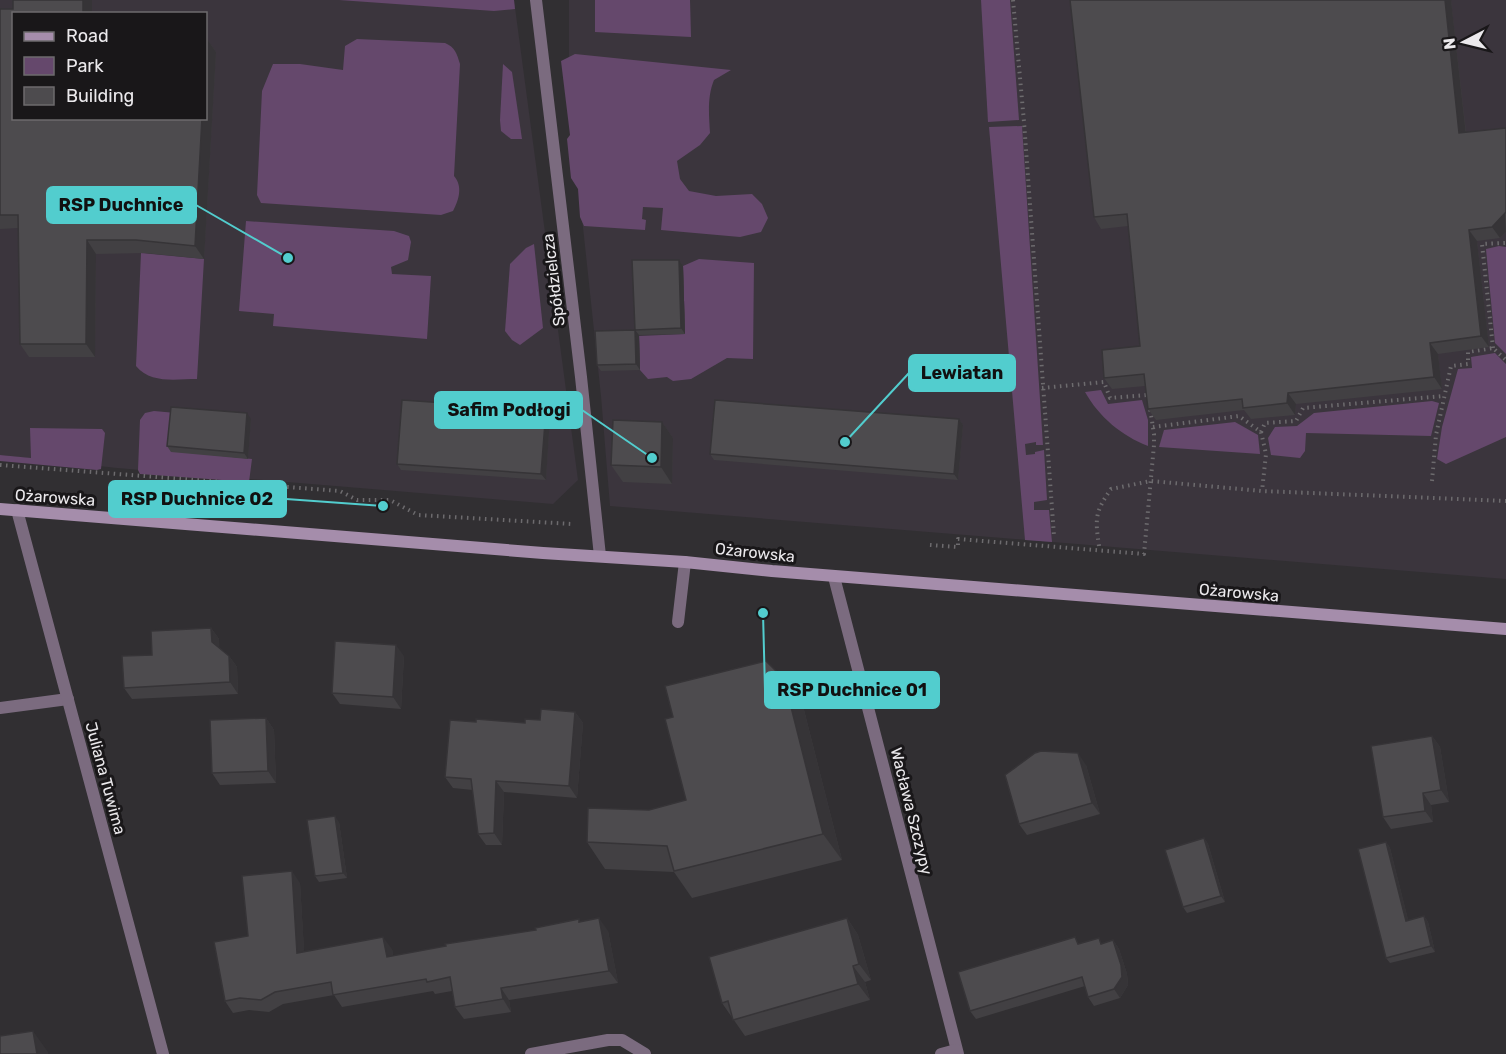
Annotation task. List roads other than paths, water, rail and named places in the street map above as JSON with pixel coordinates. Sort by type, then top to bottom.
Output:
[{"type":"main road","name":"Ożarowska","points":[[0,509],[1506,629]]},
{"type":"street","name":"Spółdzielcza","points":[[536,0],[600,556]]},
{"type":"street","name":"Juliana Tuwima","points":[[17,510],[163,1054]]},
{"type":"street","points":[[678,622],[685,562]]},
{"type":"street","name":"Wacława Szczypy","points":[[834,577],[957,1052]]},
{"type":"street","points":[[0,708],[68,699]]},
{"type":"street","points":[[531,1054],[608,1040],[622,1040],[645,1054]]},
{"type":"street","points":[[941,1054],[957,1052]]},
{"type":"place","name":"RSP Duchnice","points":[[288,258]]},
{"type":"place","name":"Lewiatan","points":[[845,442]]},
{"type":"place","name":"Safim Podłogi","points":[[652,458]]},
{"type":"place","name":"RSP Duchnice 02","points":[[383,506]]},
{"type":"place","name":"RSP Duchnice 01","points":[[763,613]]}]
